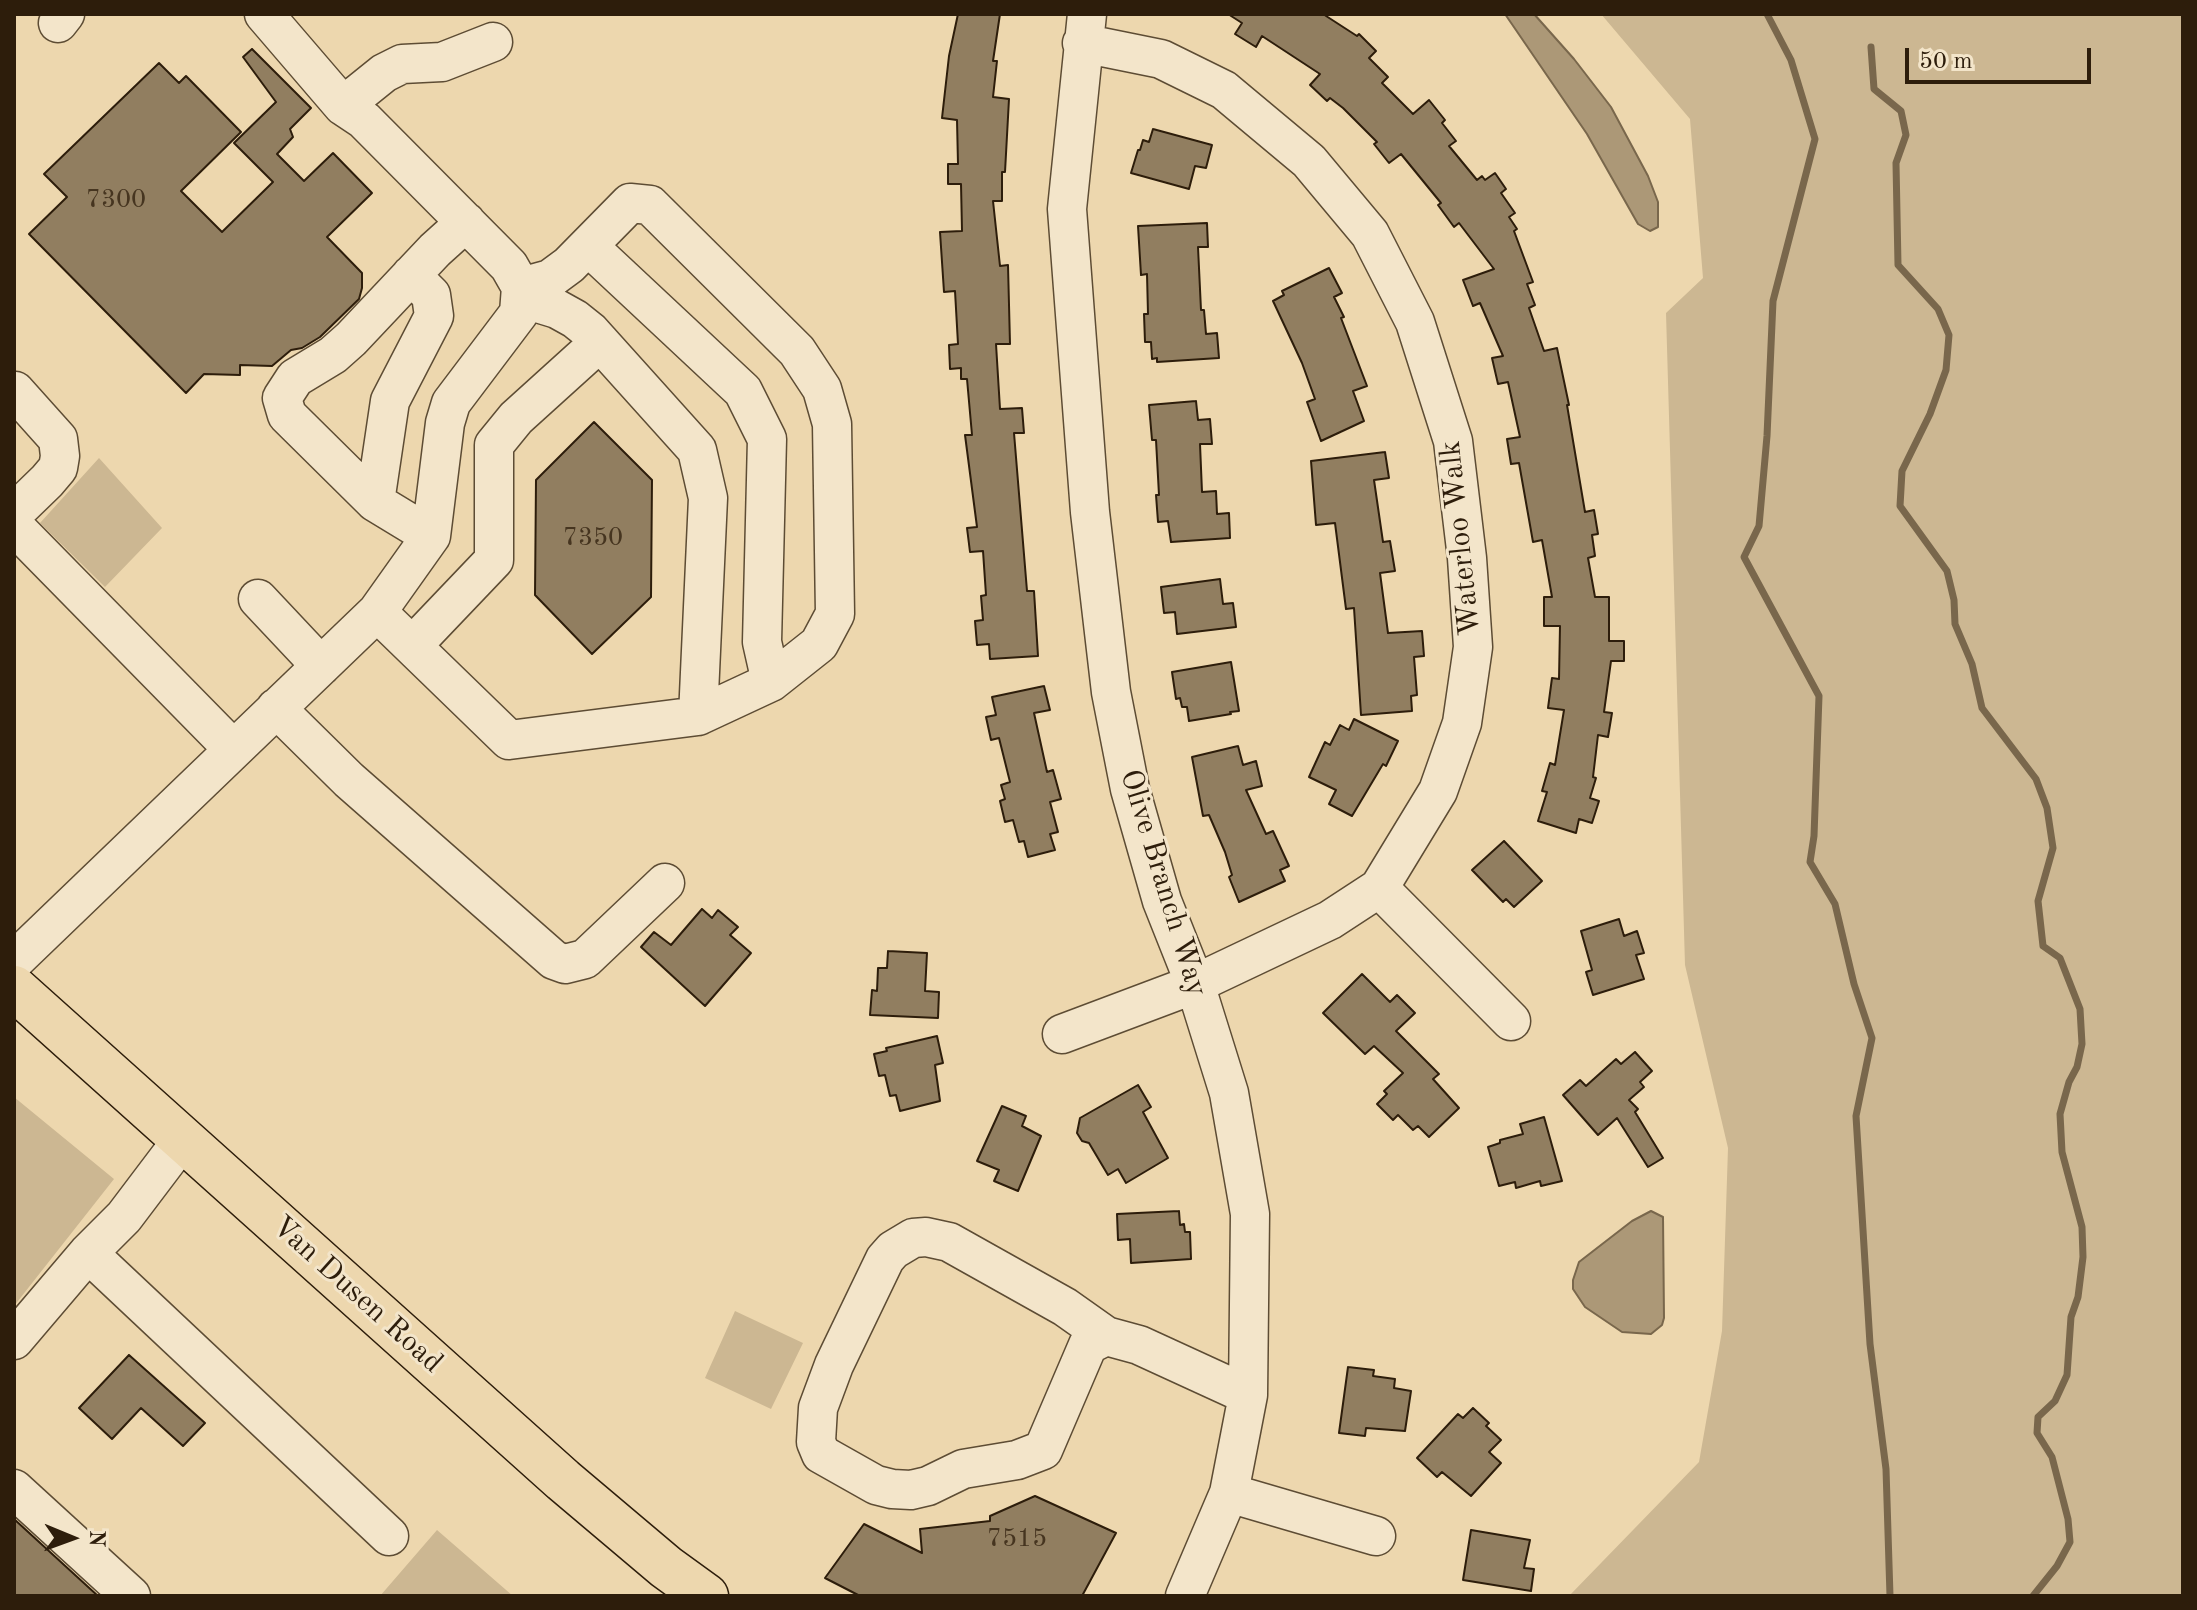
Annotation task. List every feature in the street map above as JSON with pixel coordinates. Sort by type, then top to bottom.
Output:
[{"type":"main road","name":"Van Dusen Road","points":[[14,988],[563,1480],[666,1567],[706,1596]]},
{"type":"street","points":[[14,961],[377,612],[431,536],[445,423],[451,403],[519,313],[521,293],[509,266],[364,120],[343,106],[264,14]]},
{"type":"street","name":"Waterloo Walk","points":[[1062,1034],[1195,984],[1330,920],[1379,888],[1438,791],[1462,723],[1473,647],[1467,558],[1453,441],[1415,322],[1370,234],[1309,161],[1224,90],[1161,59],[1084,29]]},
{"type":"street","name":"Olive Branch Way","points":[[1084,29],[1067,209],[1090,512],[1111,692],[1130,789],[1162,901],[1195,984],[1229,1093],[1250,1214],[1248,1395],[1229,1493],[1185,1596]]},
{"type":"street","points":[[343,106],[384,73],[402,64],[442,62],[493,42]]},
{"type":"street","points":[[377,612],[509,740],[698,716],[771,682],[819,644],[835,614],[832,424],[822,389],[797,351],[650,205],[630,203],[550,279],[521,293]]},
{"type":"street","points":[[431,536],[375,502],[287,415],[282,398],[295,378],[333,355],[351,339],[466,222]]},
{"type":"street","points":[[588,246],[743,391],[767,439],[762,642],[771,682]]},
{"type":"street","points":[[375,502],[390,401],[434,316],[431,295],[411,275]]},
{"type":"street","points":[[521,293],[575,319],[600,342],[697,450],[708,498],[698,716]]},
{"type":"street","points":[[412,646],[494,560],[494,445],[516,418],[600,342]]},
{"type":"street","points":[[14,513],[58,468],[60,456],[58,439],[15,391]]},
{"type":"street","points":[[14,526],[233,749]]},
{"type":"street","points":[[258,599],[321,666]]},
{"type":"street","points":[[276,708],[349,780],[554,960],[565,964],[585,959],[665,883]]},
{"type":"street","points":[[1379,888],[1511,1021]]},
{"type":"street","points":[[14,1340],[88,1253],[124,1217],[183,1139]]},
{"type":"street","points":[[1106,1336],[1088,1345],[1043,1450],[1017,1460],[963,1469],[928,1486],[911,1490],[892,1489],[876,1485],[843,1468],[821,1454],[816,1442],[818,1408],[834,1365],[885,1259],[913,1238],[926,1237],[949,1242],[1065,1307],[1106,1336],[1139,1345],[1248,1395]]},
{"type":"street","points":[[88,1253],[389,1536]]},
{"type":"street","points":[[14,1489],[131,1596]]},
{"type":"street","points":[[1229,1493],[1376,1536]]},
{"type":"shaded area","points":[[1505,14],[1534,14],[1611,107],[1648,176],[1658,202],[1658,227],[1650,231],[1638,224],[1587,134]]},
{"type":"shaded area","points":[[1601,14],[2183,14],[2183,1596],[1569,1596],[1699,1462],[1722,1331],[1728,1148],[1685,965],[1666,313],[1703,278],[1690,119]]},
{"type":"shaded area","points":[[99,458],[162,528],[105,587],[40,523]]},
{"type":"shaded area","points":[[14,1097],[114,1179],[14,1306]]},
{"type":"shaded area","points":[[1651,1211],[1663,1217],[1664,1318],[1662,1325],[1651,1334],[1622,1332],[1585,1307],[1573,1289],[1573,1280],[1579,1262],[1632,1221]]},
{"type":"shaded area","points":[[735,1311],[803,1343],[771,1409],[705,1378]]},
{"type":"shaded area","points":[[437,1530],[513,1596],[380,1596]]},
{"type":"building","points":[[958,14],[1000,14],[993,61],[997,61],[993,97],[1009,99],[1002,201],[993,201],[1000,266],[1008,265],[1010,344],[996,344],[1000,409],[1022,408],[1024,433],[1014,433],[1027,591],[1034,591],[1038,656],[990,659],[989,644],[977,645],[975,621],[983,620],[981,596],[986,595],[983,551],[970,552],[967,528],[977,527],[965,435],[972,435],[967,379],[961,379],[961,368],[950,369],[949,345],[958,344],[955,291],[944,292],[940,232],[962,231],[961,184],[948,184],[948,164],[958,164],[957,120],[942,118],[949,56]]},
{"type":"building","points":[[1228,14],[1323,14],[1357,36],[1359,34],[1376,51],[1369,58],[1388,77],[1382,83],[1413,114],[1429,100],[1456,141],[1449,146],[1477,180],[1482,176],[1485,180],[1495,173],[1506,189],[1501,193],[1515,213],[1509,217],[1517,229],[1514,231],[1533,282],[1527,284],[1535,305],[1529,308],[1544,351],[1557,348],[1585,512],[1594,510],[1598,534],[1592,535],[1595,556],[1588,558],[1595,597],[1609,597],[1609,641],[1624,641],[1624,661],[1611,661],[1604,712],[1612,713],[1608,737],[1598,735],[1593,777],[1596,778],[1590,798],[1599,801],[1592,823],[1579,819],[1576,833],[1538,821],[1547,792],[1542,791],[1550,763],[1555,765],[1564,710],[1548,708],[1552,678],[1559,679],[1560,626],[1544,626],[1544,597],[1552,597],[1542,540],[1533,542],[1519,463],[1511,464],[1507,439],[1520,437],[1508,382],[1498,384],[1492,358],[1503,356],[1480,303],[1473,306],[1463,280],[1494,269],[1459,223],[1454,227],[1438,205],[1441,203],[1401,154],[1389,163],[1374,144],[1377,142],[1343,108],[1330,98],[1327,101],[1310,85],[1320,74],[1262,36],[1256,47],[1235,34],[1242,23]]},
{"type":"building","points":[[252,49],[311,108],[290,129],[293,137],[277,154],[304,181],[333,153],[372,193],[327,237],[362,273],[362,288],[359,299],[320,337],[302,348],[291,350],[272,366],[240,365],[240,375],[204,374],[186,393],[29,234],[67,197],[44,174],[159,63],[179,83],[186,76],[241,132],[181,191],[222,232],[273,182],[234,143],[276,102],[243,57]]},
{"type":"building","points":[[1153,129],[1212,145],[1206,168],[1195,166],[1189,189],[1131,173],[1143,140],[1149,142]]},
{"type":"building","points":[[1207,223],[1208,247],[1198,247],[1201,310],[1204,310],[1206,334],[1217,333],[1219,358],[1157,362],[1157,358],[1152,359],[1151,342],[1145,342],[1147,274],[1141,275],[1138,226]]},
{"type":"building","points":[[1329,268],[1342,293],[1334,297],[1344,317],[1341,318],[1367,386],[1353,391],[1364,421],[1321,441],[1307,402],[1315,399],[1273,301],[1284,295],[1282,291]]},
{"type":"building","points":[[1196,401],[1198,420],[1210,419],[1212,444],[1200,444],[1202,492],[1216,491],[1217,514],[1229,513],[1230,538],[1171,542],[1168,521],[1158,522],[1156,440],[1152,440],[1149,405]]},
{"type":"building","points":[[594,422],[652,480],[651,597],[592,654],[535,595],[536,480]]},
{"type":"building","points":[[1385,452],[1389,478],[1374,480],[1383,542],[1390,541],[1395,571],[1380,573],[1388,633],[1422,631],[1424,656],[1414,657],[1417,695],[1411,696],[1412,711],[1361,715],[1354,608],[1346,609],[1335,523],[1316,525],[1311,461]]},
{"type":"building","points":[[1220,579],[1223,604],[1233,603],[1236,627],[1177,634],[1175,612],[1164,613],[1161,587]]},
{"type":"building","points":[[1231,662],[1239,711],[1189,721],[1187,707],[1182,707],[1180,698],[1176,699],[1172,672]]},
{"type":"building","points":[[1044,686],[1050,710],[1034,713],[1047,772],[1053,770],[1061,799],[1050,802],[1058,832],[1050,834],[1055,850],[1028,857],[1024,841],[1019,842],[1013,820],[1005,822],[1000,801],[1005,799],[1001,785],[1010,782],[999,738],[991,740],[986,717],[996,715],[992,697]]},
{"type":"building","points":[[1354,719],[1398,741],[1386,766],[1383,764],[1352,816],[1329,804],[1336,790],[1309,777],[1325,742],[1330,745],[1340,725],[1349,730]]},
{"type":"building","points":[[1238,746],[1243,765],[1256,761],[1262,786],[1246,790],[1266,834],[1273,831],[1289,866],[1280,870],[1285,881],[1239,902],[1229,877],[1232,875],[1225,852],[1209,815],[1203,816],[1192,757]]},
{"type":"building","points":[[1504,841],[1542,881],[1514,907],[1506,899],[1503,902],[1472,870]]},
{"type":"building","points":[[702,909],[712,918],[718,910],[738,927],[730,935],[751,953],[705,1006],[641,947],[654,932],[671,945]]},
{"type":"building","points":[[1619,919],[1624,936],[1637,931],[1644,953],[1636,955],[1644,979],[1593,995],[1586,972],[1592,970],[1581,931]]},
{"type":"building","points":[[888,951],[927,953],[925,991],[939,992],[938,1018],[870,1015],[872,990],[877,991],[878,968],[887,968]]},
{"type":"building","points":[[1362,974],[1390,1002],[1397,995],[1415,1013],[1396,1031],[1439,1074],[1433,1079],[1459,1108],[1429,1137],[1418,1126],[1413,1130],[1398,1115],[1393,1120],[1377,1104],[1387,1094],[1384,1091],[1403,1073],[1374,1046],[1365,1054],[1323,1013]]},
{"type":"building","points":[[937,1036],[943,1063],[935,1065],[940,1101],[900,1111],[896,1095],[890,1096],[885,1075],[879,1076],[874,1054],[887,1051],[886,1048]]},
{"type":"building","points":[[1635,1052],[1652,1071],[1640,1082],[1644,1087],[1629,1100],[1638,1109],[1635,1112],[1663,1158],[1648,1167],[1617,1118],[1598,1135],[1563,1095],[1580,1080],[1586,1086],[1616,1059],[1621,1064]]},
{"type":"building","points":[[1138,1085],[1151,1107],[1143,1112],[1168,1158],[1126,1183],[1118,1169],[1108,1175],[1089,1143],[1082,1141],[1077,1133],[1080,1118]]},
{"type":"building","points":[[1002,1106],[1026,1116],[1022,1126],[1041,1136],[1018,1191],[994,1181],[999,1170],[977,1161]]},
{"type":"building","points":[[1544,1117],[1562,1181],[1541,1186],[1540,1181],[1516,1188],[1515,1182],[1499,1186],[1488,1147],[1523,1134],[1520,1124]]},
{"type":"building","points":[[1179,1211],[1180,1225],[1184,1224],[1185,1232],[1190,1232],[1191,1259],[1131,1263],[1130,1239],[1118,1240],[1117,1214]]},
{"type":"building","points":[[129,1355],[205,1423],[183,1446],[141,1408],[112,1439],[79,1408]]},
{"type":"building","points":[[1348,1367],[1374,1370],[1373,1376],[1395,1379],[1394,1388],[1411,1391],[1405,1431],[1366,1428],[1365,1436],[1339,1433]]},
{"type":"building","points":[[1473,1408],[1501,1440],[1489,1452],[1501,1463],[1471,1496],[1442,1472],[1437,1477],[1417,1458],[1458,1414],[1463,1418]]},
{"type":"building","points":[[1035,1496],[1116,1533],[1082,1596],[860,1596],[825,1578],[864,1524],[922,1553],[920,1529],[990,1521],[990,1516]]},
{"type":"building","points":[[14,1519],[98,1596],[14,1596]]},
{"type":"building","points":[[1471,1530],[1530,1540],[1524,1568],[1534,1569],[1531,1591],[1463,1580]]},
{"type":"waterway","points":[[1767,14],[1791,60],[1815,139],[1773,301],[1759,526],[1744,557],[1819,696],[1814,836],[1810,862],[1835,904],[1854,984],[1872,1038],[1856,1116],[1870,1344],[1886,1469],[1890,1596]]},
{"type":"waterway","points":[[1871,47],[1874,89],[1901,111],[1906,135],[1896,163],[1898,265],[1938,309],[1949,335],[1946,370],[1930,414],[1902,471],[1900,506],[1947,571],[1954,600],[1955,624],[1972,664],[1982,708],[2036,779],[2047,808],[2053,848],[2038,901],[2043,946],[2060,958],[2080,1009],[2082,1044],[2060,1114],[2062,1152],[2082,1227],[2083,1257],[2078,1297],[2071,1317],[2067,1375],[2055,1401],[2038,1417],[2037,1433],[2052,1457],[2068,1519],[2070,1542],[2057,1566],[2033,1596]]}]
